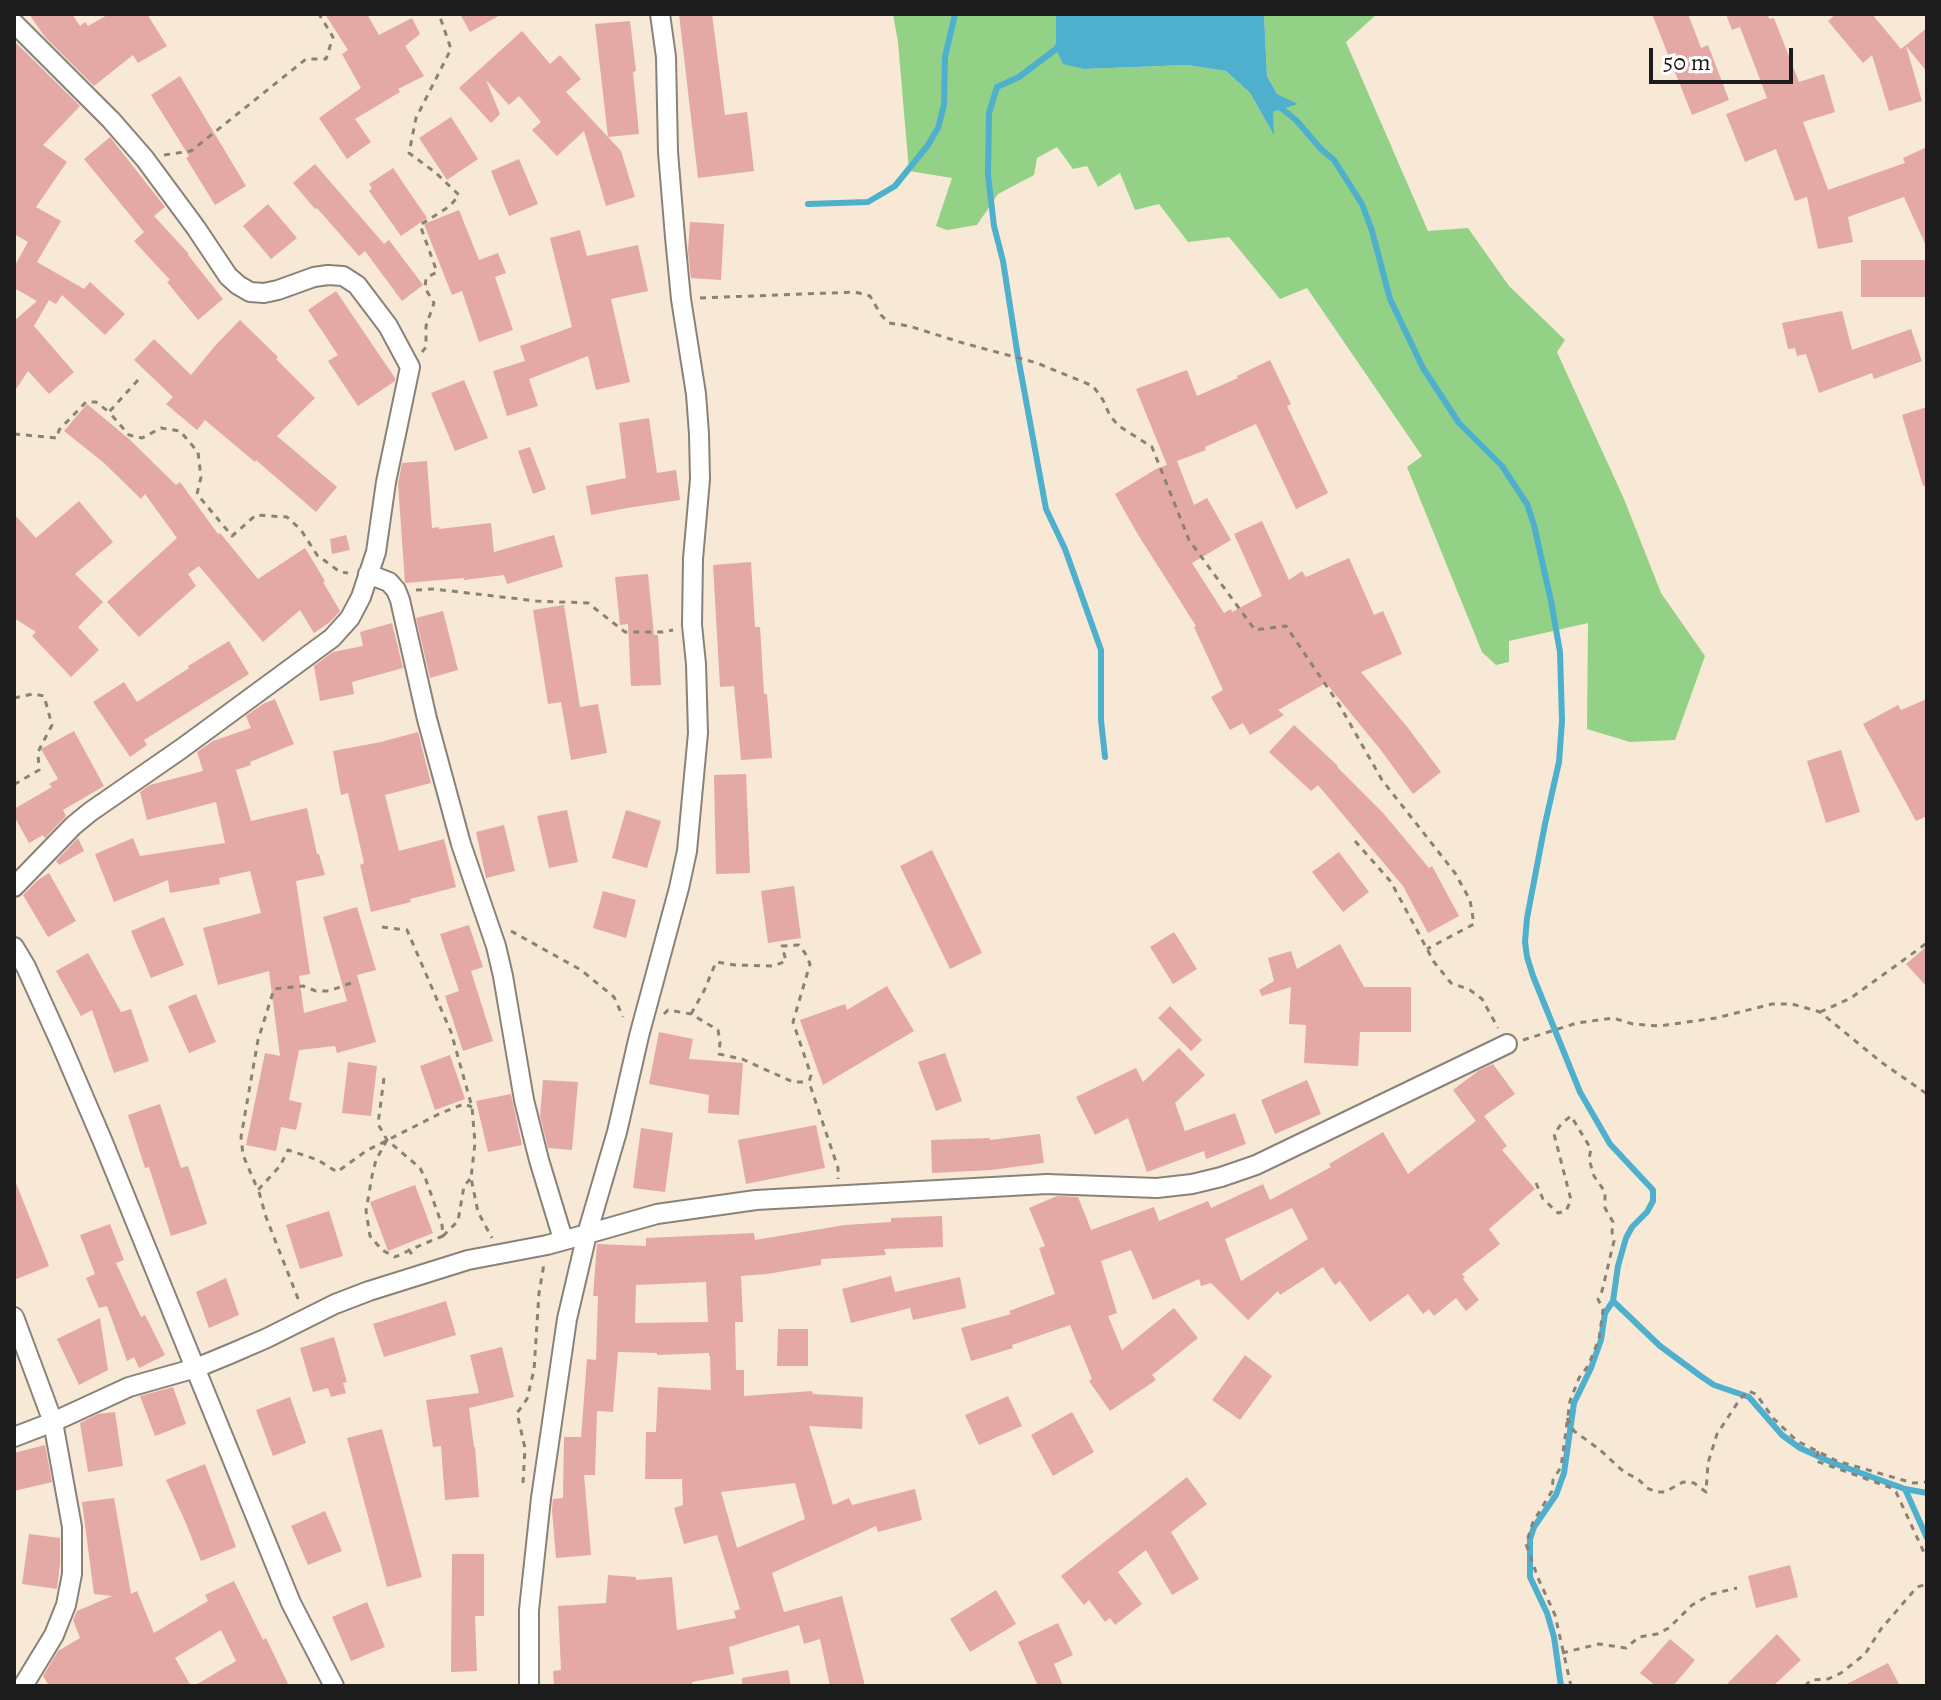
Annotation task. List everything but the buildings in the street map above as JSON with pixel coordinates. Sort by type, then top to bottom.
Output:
[{"type":"street","points":[[529,1686],[529,1610],[541,1498],[567,1319],[679,888],[687,851],[698,733],[692,625],[693,559],[700,479],[699,434],[681,299],[669,166],[666,57],[660,14]]},
{"type":"street","points":[[14,23],[111,120],[145,159],[228,276],[238,285],[250,292],[264,293],[314,277],[343,276],[357,285],[388,326],[410,367],[376,552],[361,597],[350,618],[332,638],[90,812],[14,887]]},
{"type":"street","points":[[368,574],[389,582],[396,590],[404,612],[427,719],[461,844],[486,913],[503,976],[524,1100],[555,1242]]},
{"type":"street","points":[[14,947],[67,1058],[291,1603],[334,1686]]},
{"type":"street","points":[[14,1437],[129,1387],[196,1368],[267,1338],[335,1304],[425,1272],[587,1234],[657,1214],[756,1200],[1047,1184],[1157,1188],[1221,1177],[1256,1165],[1507,1044]]},
{"type":"street","points":[[14,1317],[53,1422],[72,1527],[72,1574],[66,1605],[54,1635],[23,1686]]},
{"type":"path","points":[[145,159],[191,151],[306,59],[326,59],[333,37],[319,14]]},
{"type":"path","points":[[410,367],[426,347],[426,326],[434,303],[425,288],[426,278],[437,272],[420,225],[450,206],[459,195],[409,153],[416,118],[451,49],[439,14]]},
{"type":"path","points":[[681,299],[855,292],[870,296],[889,323],[1037,363],[1093,386],[1119,426],[1152,447],[1189,540],[1255,630],[1286,626],[1340,706],[1382,780],[1455,873],[1470,900],[1474,924],[1427,949]]},
{"type":"path","points":[[109,412],[138,380]]},
{"type":"path","points":[[14,434],[57,438],[59,430],[86,402],[96,402],[129,435],[142,438],[161,428],[180,431],[198,452],[201,477],[197,494],[232,536],[256,515],[287,517],[301,530],[317,555],[340,572],[368,574]]},
{"type":"path","points":[[396,590],[434,589],[536,601],[588,603],[625,632],[663,632],[692,625]]},
{"type":"path","points":[[14,698],[33,694],[44,696],[52,725],[38,752],[39,770],[15,784],[14,800]]},
{"type":"path","points":[[1355,841],[1391,882],[1434,962],[1451,983],[1470,990],[1482,999],[1507,1044],[1577,1023],[1613,1018],[1633,1024],[1659,1026],[1716,1018],[1772,1004],[1792,1004],[1820,1012],[1881,1062],[1927,1094]]},
{"type":"path","points":[[486,913],[505,928],[581,970],[614,997],[627,1025],[639,1036]]},
{"type":"path","points":[[382,927],[407,930],[451,1032],[472,1107],[475,1143],[471,1178],[478,1212],[492,1240],[504,1253]]},
{"type":"path","points":[[1820,1012],[1851,998],[1927,943]]},
{"type":"path","points":[[691,1014],[716,962],[774,966],[786,961],[782,946],[799,945],[810,964],[793,1022],[838,1168],[837,1195]]},
{"type":"path","points":[[305,1320],[243,1155],[241,1137],[258,1040],[274,989],[303,986],[316,991],[329,991],[351,983]]},
{"type":"path","points":[[662,1017],[668,1010],[691,1014],[718,1030],[719,1054],[742,1059],[793,1082],[809,1082]]},
{"type":"path","points":[[384,1078],[378,1124],[387,1140],[420,1168],[442,1225],[443,1236]]},
{"type":"path","points":[[258,1190],[280,1166],[288,1150],[318,1160],[337,1172],[387,1140],[464,1104],[472,1107]]},
{"type":"path","points":[[1536,1183],[1543,1199],[1558,1213],[1566,1211],[1571,1200],[1554,1134],[1571,1116],[1591,1149],[1589,1159],[1594,1176],[1605,1192],[1605,1208],[1613,1222],[1614,1241],[1598,1299],[1603,1310],[1599,1339],[1570,1401],[1561,1467],[1553,1480],[1552,1491],[1533,1522],[1526,1544],[1555,1615],[1571,1686]]},
{"type":"path","points":[[387,1140],[376,1160],[366,1211],[370,1236],[382,1250],[395,1257],[443,1236],[458,1221],[464,1186],[471,1178]]},
{"type":"path","points":[[522,1489],[525,1448],[517,1413],[527,1399],[534,1370],[539,1293],[555,1242]]},
{"type":"path","points":[[409,1250],[425,1272]]},
{"type":"path","points":[[1567,1418],[1574,1431],[1647,1488],[1665,1492],[1683,1482],[1694,1483],[1706,1492],[1708,1463],[1717,1434],[1748,1391],[1756,1394],[1773,1418],[1797,1441],[1837,1461],[1913,1483],[1927,1482]]},
{"type":"path","points":[[1818,1451],[1816,1461],[1896,1492],[1927,1559]]},
{"type":"path","points":[[1805,1686],[1811,1680],[1828,1679],[1841,1673],[1865,1654],[1881,1629],[1917,1587],[1927,1584]]},
{"type":"path","points":[[1562,1653],[1599,1644],[1626,1648],[1639,1637],[1669,1628],[1692,1605],[1712,1594],[1737,1588]]},
{"type":"green space","points":[[893,14],[1056,14],[1056,49],[1084,69],[1187,65],[1226,71],[1250,93],[1273,133],[1273,112],[1297,104],[1277,94],[1267,76],[1264,14],[1377,14],[1346,42],[1428,231],[1468,228],[1509,286],[1565,340],[1557,352],[1624,499],[1661,593],[1705,656],[1675,740],[1630,742],[1587,729],[1588,623],[1509,641],[1509,662],[1496,665],[1482,652],[1407,467],[1422,456],[1307,288],[1280,299],[1229,237],[1188,242],[1159,204],[1135,210],[1120,173],[1098,187],[1087,166],[1073,169],[1057,147],[1037,158],[1034,175],[998,194],[977,225],[947,230],[936,226],[952,178],[909,171]]},
{"type":"water","points":[[1056,14],[1264,14],[1267,76],[1277,94],[1298,104],[1273,112],[1274,135],[1250,93],[1226,71],[1187,65],[1084,69],[1063,64],[1056,49]]},
{"type":"waterway","points":[[808,204],[868,202],[895,186],[928,145],[938,128],[944,105],[945,57],[955,14]]},
{"type":"waterway","points":[[1060,43],[1019,77],[997,87],[989,113],[988,175],[994,226],[1003,261],[1046,509],[1065,549],[1101,650],[1101,720],[1105,757]]},
{"type":"waterway","points":[[1276,104],[1334,160],[1362,204],[1390,299],[1423,368],[1459,423],[1502,466],[1527,504],[1534,525],[1560,652],[1562,721],[1559,762],[1527,918],[1525,942],[1533,976],[1580,1092],[1610,1144],[1653,1190],[1653,1201],[1647,1212],[1626,1238],[1613,1301],[1660,1346],[1702,1377],[1714,1385],[1749,1397],[1782,1435],[1800,1448],[1905,1489],[1927,1493]]},
{"type":"waterway","points":[[1561,1686],[1554,1637],[1547,1613],[1530,1577],[1530,1539],[1534,1527],[1556,1495],[1564,1473],[1574,1403],[1591,1368],[1601,1340],[1605,1313],[1613,1301]]},
{"type":"waterway","points":[[1905,1489],[1927,1538]]}]
